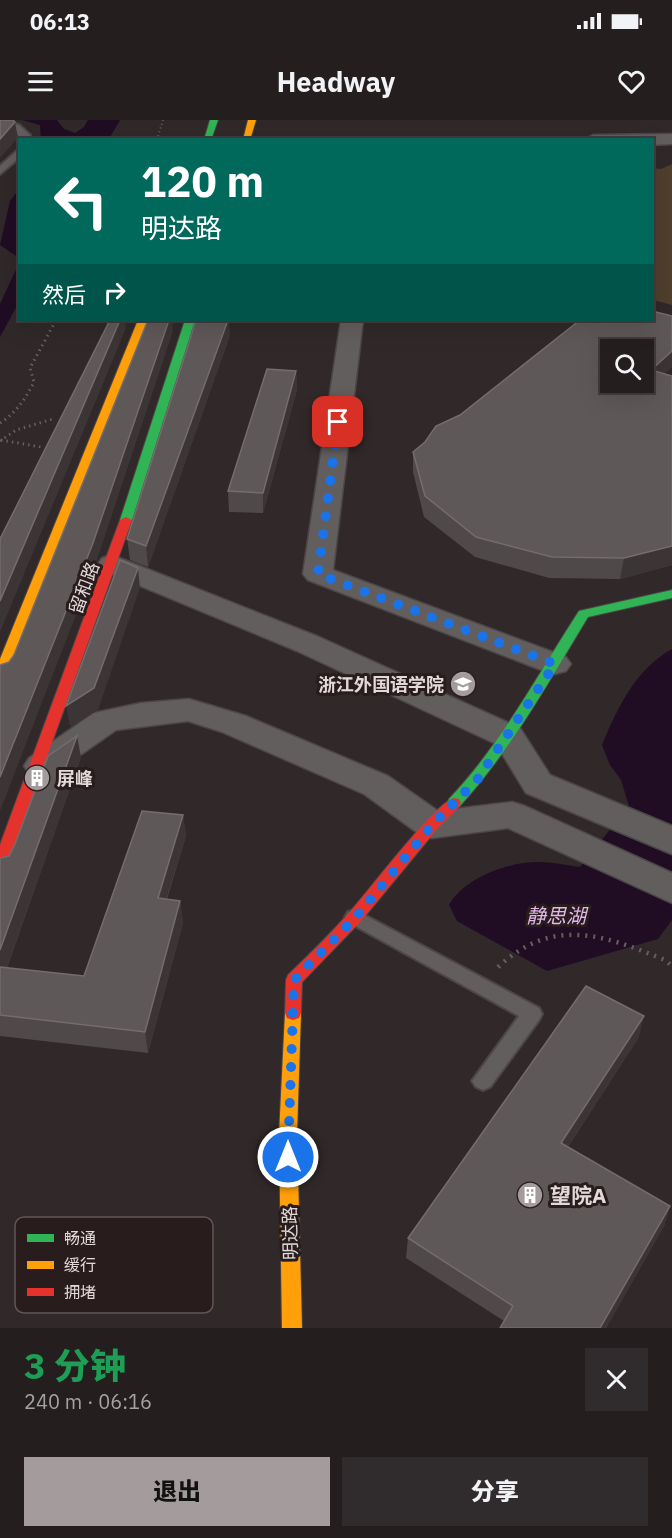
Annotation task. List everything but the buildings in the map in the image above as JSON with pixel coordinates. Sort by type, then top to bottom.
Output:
[{"type":"main road","points":[[208,138],[213,120]]},
{"type":"main road","points":[[247,138],[252,120]]},
{"type":"main road","points":[[0,675],[79,484],[142,321]]},
{"type":"main road","name":"留和路","points":[[0,865],[112,564],[190,321]]},
{"type":"main road","name":"明达路","points":[[292,1328],[288,1135],[294,980],[355,918],[432,825],[477,780],[555,664],[583,614],[672,594]]},
{"type":"street","points":[[654,138],[672,138]]},
{"type":"street","points":[[352,321],[318,574],[555,664]]},
{"type":"street","points":[[112,564],[308,644],[508,736],[538,784],[672,841]]},
{"type":"street","points":[[37,769],[106,721],[141,714],[189,710],[234,724],[376,785],[432,825],[512,815],[672,889]]},
{"type":"lane","points":[[0,122],[16,127],[27,138]]},
{"type":"lane","points":[[0,171],[18,153]]},
{"type":"lane","points":[[355,918],[532,1014],[483,1081]]},
{"type":"path","points":[[158,138],[163,120]]},
{"type":"path","points":[[0,423],[11,417],[16,407],[26,399],[34,382],[30,368],[55,321]]},
{"type":"path","points":[[0,440],[24,427],[53,419]]},
{"type":"path","points":[[0,440],[41,447]]},
{"type":"path","points":[[481,986],[504,961],[543,936],[575,933],[610,937],[665,960],[672,966]]},
{"type":"shaded area","points":[[672,164],[672,305],[654,300],[654,168],[661,169]]},
{"type":"water","points":[[22,120],[57,120],[64,129],[75,133],[84,127],[88,120],[120,120],[110,138],[41,138],[40,125]]},
{"type":"water","points":[[18,190],[18,257],[0,245],[10,201]]},
{"type":"water","points":[[18,265],[18,304],[0,337],[0,304]]},
{"type":"water","name":"静思湖","points":[[672,649],[672,920],[658,939],[547,971],[457,921],[449,905],[465,887],[487,873],[513,865],[548,862],[580,867],[629,806],[621,780],[610,765],[602,745],[629,691],[648,668]]},
{"type":"traffic: fast","points":[[208,138],[214,120]]},
{"type":"traffic: fast","points":[[126,520],[190,321]]},
{"type":"traffic: fast","points":[[454,803],[491,760],[508,736],[583,614],[672,594]]},
{"type":"traffic: slow","points":[[247,138],[252,120]]},
{"type":"traffic: slow","points":[[0,675],[143,321]]},
{"type":"traffic: slow","points":[[292,1328],[288,1135],[293,1013]]},
{"type":"traffic: jam","points":[[0,865],[126,520]]},
{"type":"traffic: jam","points":[[293,1013],[294,980],[355,917],[432,825],[454,803]]},
{"type":"place","name":"浙江外国语学院","points":[[463,684]]},
{"type":"place","name":"屏峰","points":[[37,778]]},
{"type":"place","name":"望院A","points":[[530,1195]]},
{"type":"route","points":[[288,1157],[294,980],[355,918],[432,825],[477,780],[555,664],[318,574],[338,422]]}]
